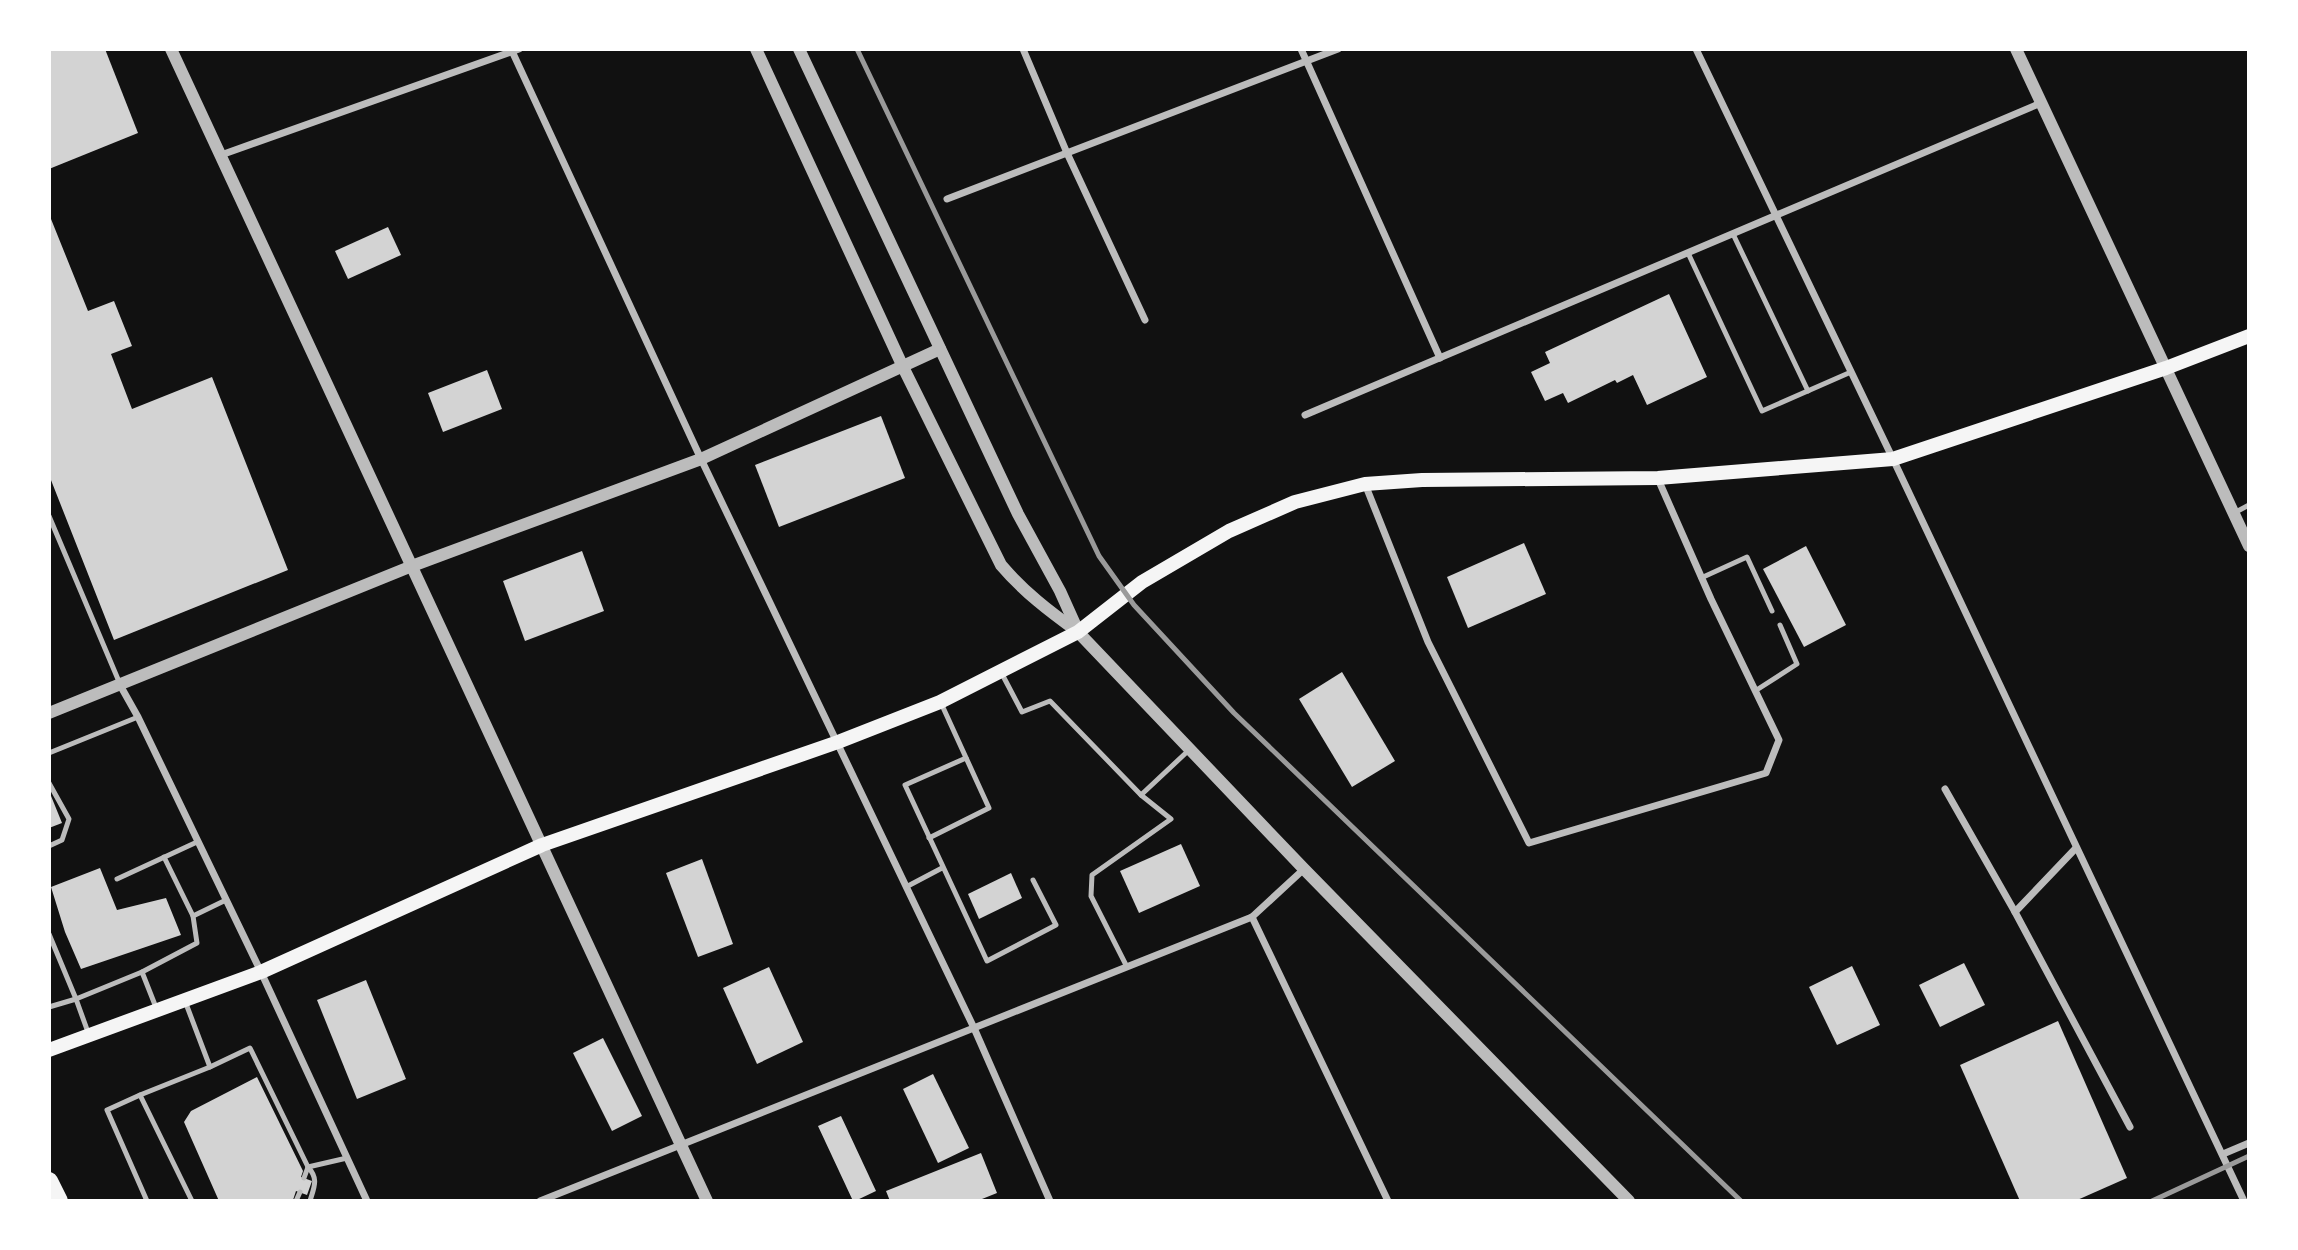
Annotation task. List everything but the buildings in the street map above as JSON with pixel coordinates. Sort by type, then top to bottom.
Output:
[{"type":"main road","points":[[49,1050],[261,972],[542,845],[838,742],[940,702],[1078,632],[1142,582],[1229,531],[1295,502],[1365,484],[1422,480],[1658,478],[1893,459],[2165,368],[2249,336]]},
{"type":"street","points":[[172,49],[707,1201]]},
{"type":"street","points":[[756,49],[903,367],[1001,565],[1019,587],[1078,632],[1304,869],[1629,1201]]},
{"type":"street","points":[[799,49],[1018,513],[1078,632]]},
{"type":"street","points":[[1023,49],[1066,153],[1145,320]]},
{"type":"street","points":[[1301,49],[1440,358]]},
{"type":"street","points":[[947,200],[1338,49]]},
{"type":"street","points":[[1696,49],[2244,1201]]},
{"type":"street","points":[[2016,49],[2249,546]]},
{"type":"street","points":[[221,155],[514,50],[701,459],[974,1028],[1050,1201]]},
{"type":"street","points":[[1305,415],[2041,103]]},
{"type":"street","points":[[49,713],[412,566],[701,459],[940,349]]},
{"type":"street","points":[[1365,484],[1428,642],[1529,843],[1766,773],[1779,740],[1701,578],[1658,478]]},
{"type":"street","points":[[120,685],[261,972],[367,1201]]},
{"type":"street","points":[[1945,789],[2015,912],[2130,1127]]},
{"type":"street","points":[[2015,912],[2076,848]]},
{"type":"street","points":[[540,1201],[1252,918],[1304,869]]},
{"type":"street","points":[[1252,918],[1388,1201]]},
{"type":"street","points":[[2223,1154],[2249,1143]]},
{"type":"lane","points":[[1733,234],[1808,391]]},
{"type":"lane","points":[[1688,253],[1762,411],[1851,372]]},
{"type":"lane","points":[[2234,513],[2249,505]]},
{"type":"lane","points":[[49,516],[120,685]]},
{"type":"lane","points":[[1701,578],[1747,557],[1772,611]]},
{"type":"lane","points":[[1755,691],[1797,664],[1780,625]]},
{"type":"lane","points":[[1000,671],[1022,712],[1049,701],[1141,795],[1171,819],[1092,875],[1091,896],[1127,967]]},
{"type":"lane","points":[[929,838],[989,808],[940,702]]},
{"type":"lane","points":[[49,753],[138,717]]},
{"type":"lane","points":[[1141,795],[1190,749]]},
{"type":"lane","points":[[966,758],[905,785],[986,961],[1056,925],[1033,880]]},
{"type":"lane","points":[[49,783],[69,820],[62,840],[49,846]]},
{"type":"lane","points":[[117,879],[198,842]]},
{"type":"lane","points":[[49,1007],[142,972],[197,943],[193,916],[164,857]]},
{"type":"lane","points":[[905,887],[942,868]]},
{"type":"lane","points":[[193,916],[226,901]]},
{"type":"lane","points":[[49,934],[89,1035]]},
{"type":"lane","points":[[142,972],[157,1010]]},
{"type":"lane","points":[[185,1000],[210,1067]]},
{"type":"lane","points":[[147,1201],[107,1110],[250,1048],[314,1173],[316,1181],[310,1201]]},
{"type":"lane","points":[[140,1095],[192,1201]]},
{"type":"lane","points":[[309,1167],[347,1158]]},
{"type":"lane","points":[[304,1178],[309,1167]]},
{"type":"lane","points":[[296,1201],[300,1192]]},
{"type":"railway","points":[[857,49],[1099,556],[1134,605],[1234,713],[1741,1201]]},
{"type":"railway","points":[[2152,1201],[2249,1156]]}]
